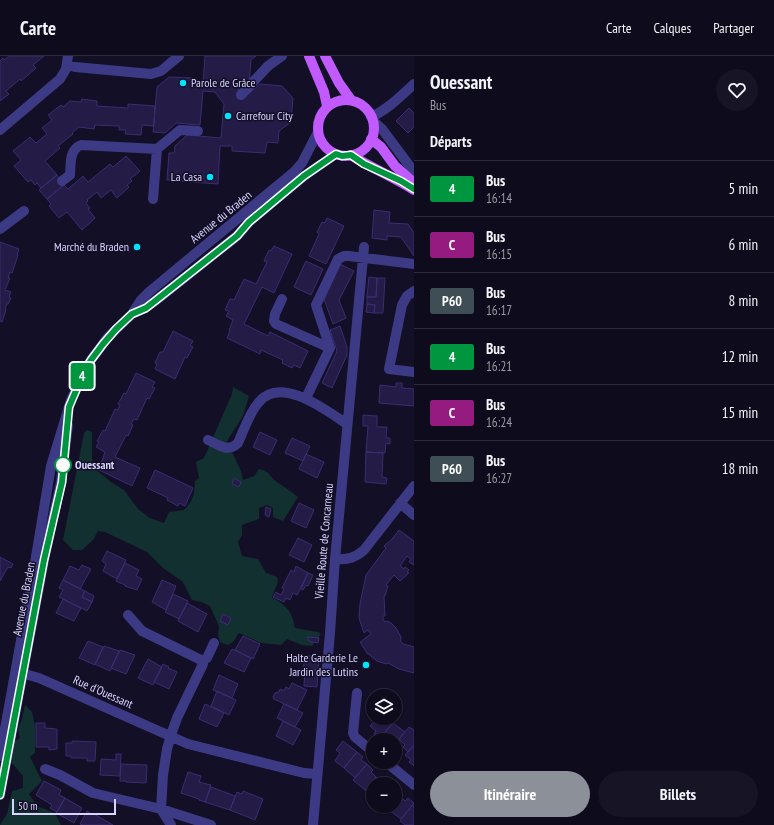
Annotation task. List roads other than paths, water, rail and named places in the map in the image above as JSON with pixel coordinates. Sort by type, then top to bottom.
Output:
[{"type":"main road","points":[[309,56],[324,92],[327,106]]},
{"type":"main road","points":[[325,56],[350,100]]},
{"type":"main road","points":[[339,100],[350,100],[359,103],[366,109],[372,119],[373,132],[371,139],[363,149],[351,155],[342,156],[336,154],[324,145],[318,132],[319,118],[327,106],[339,100]]},
{"type":"main road","points":[[371,139],[381,147],[395,166],[414,184]]},
{"type":"main road","points":[[351,155],[364,164],[401,181],[414,190]]},
{"type":"street","points":[[0,130],[57,82],[64,74],[67,60],[82,68],[151,74],[161,71],[179,56]]},
{"type":"street","points":[[241,95],[268,66],[282,56]]},
{"type":"street","points":[[414,84],[372,119],[382,128],[414,172]]},
{"type":"street","points":[[62,181],[70,175],[72,154],[76,147],[81,145],[157,149],[180,130],[198,131]]},
{"type":"street","name":"Avenue du Braden","points":[[0,756],[62,482],[69,407],[81,378],[91,360],[116,329],[132,314],[141,300],[298,168],[318,132]]},
{"type":"street","points":[[153,199],[157,149]]},
{"type":"street","name":"Avenue du Braden","points":[[132,314],[146,308],[155,301],[237,236],[249,222],[304,176],[336,154]]},
{"type":"street","points":[[0,229],[24,211]]},
{"type":"street","points":[[220,249],[230,226]]},
{"type":"street","name":"Vieille Route de Concarneau","points":[[313,825],[335,559],[364,247]]},
{"type":"street","points":[[306,398],[330,348],[317,309],[317,301],[338,259],[344,256],[414,264]]},
{"type":"street","points":[[414,291],[407,296],[402,305],[389,369],[414,372]]},
{"type":"street","points":[[282,299],[275,314],[274,322],[330,348]]},
{"type":"street","points":[[208,440],[225,448],[229,449],[234,447],[238,443],[258,402],[271,394],[278,392],[306,398],[328,410],[347,424]]},
{"type":"street","points":[[335,559],[354,558],[364,550],[414,486]]},
{"type":"street","points":[[400,503],[414,515]]},
{"type":"street","points":[[128,615],[142,631],[202,661]]},
{"type":"street","points":[[202,661],[207,658],[214,643]]},
{"type":"street","points":[[171,825],[160,810],[163,776],[170,737],[177,718],[202,668],[202,661]]},
{"type":"street","name":"Avenue du Braden","points":[[0,795],[19,672]]},
{"type":"street","name":"Rue d'Ouessant","points":[[19,672],[39,678],[188,744],[304,773],[317,774]]},
{"type":"street","points":[[357,693],[353,733],[355,737],[366,746]]},
{"type":"street","points":[[45,769],[60,775],[93,793],[211,825]]},
{"type":"street","points":[[395,769],[414,785]]},
{"type":"place","name":"Parole de Grâce","points":[[183,83]]},
{"type":"place","name":"Carrefour City","points":[[228,116]]},
{"type":"place","name":"La Casa","points":[[210,177]]},
{"type":"place","name":"Marché du Braden","points":[[137,247]]},
{"type":"place","name":"Ouessant","points":[[63,465]]},
{"type":"place","name":"Halte Garderie Le Jardin des Lutins","points":[[366,665]]}]
